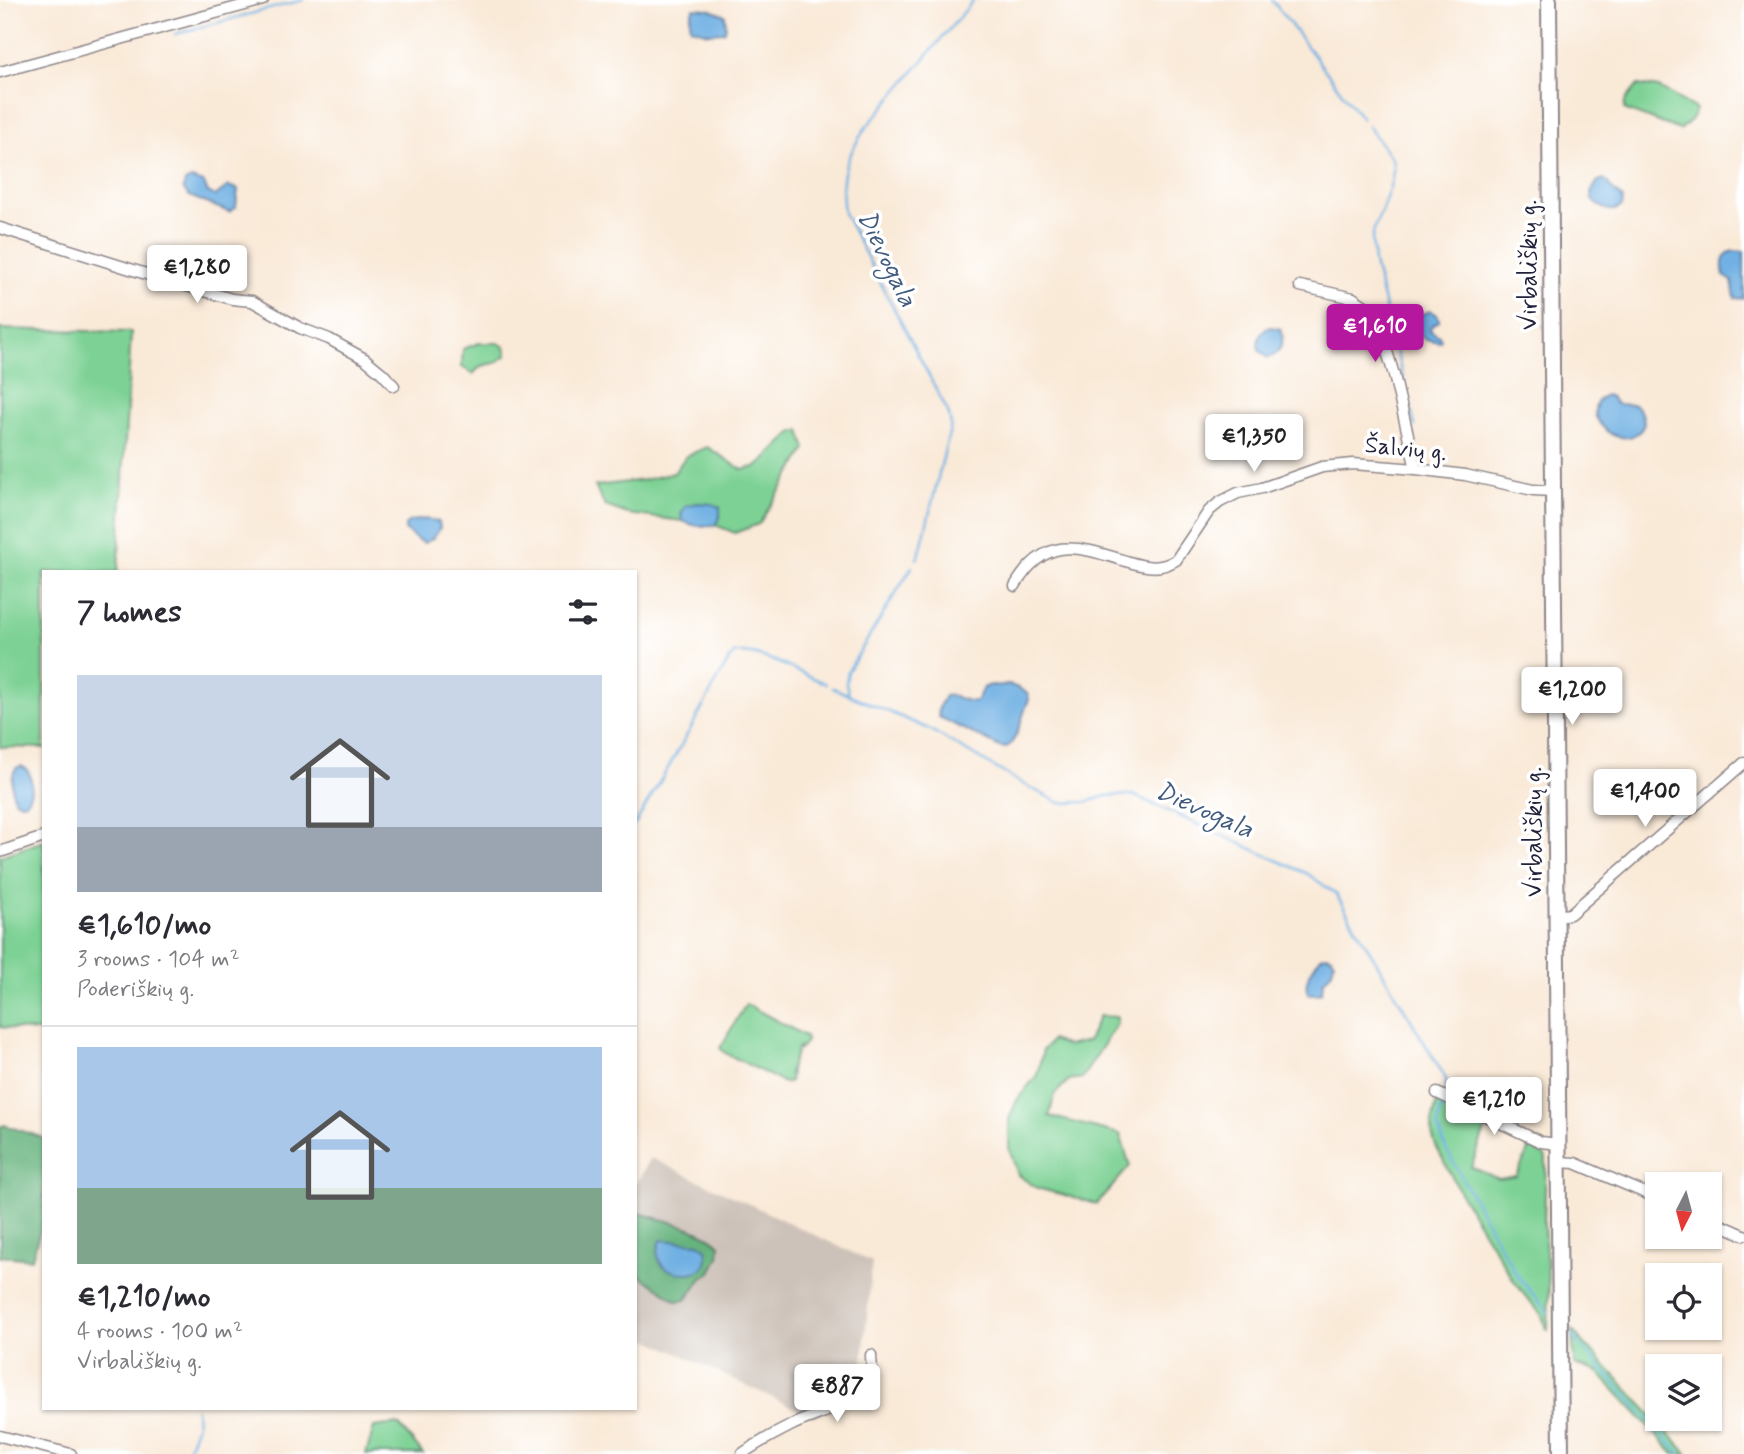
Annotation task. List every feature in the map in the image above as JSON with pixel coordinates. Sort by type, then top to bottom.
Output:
[{"type":"main road","name":"Virbališkių g.","points":[[1549,0],[1561,1454]]},
{"type":"street","points":[[0,72],[262,0]]},
{"type":"street","points":[[0,228],[162,279],[232,299],[252,301],[300,328],[329,339],[365,359],[394,386]]},
{"type":"street","points":[[1300,286],[1353,298],[1368,308],[1378,321],[1416,469]]},
{"type":"street","name":"Šalvių g.","points":[[1014,586],[1035,560],[1046,552],[1059,549],[1087,549],[1145,567],[1168,565],[1175,560],[1209,512],[1220,502],[1322,467],[1353,464],[1416,469],[1465,475],[1533,490],[1553,491]]},
{"type":"street","points":[[1556,916],[1570,914],[1744,763]]},
{"type":"street","points":[[0,852],[42,838]]},
{"type":"street","points":[[1437,1093],[1541,1142],[1558,1144]]},
{"type":"street","points":[[1559,1161],[1575,1163],[1645,1193]]},
{"type":"street","points":[[1722,1225],[1744,1235]]},
{"type":"street","points":[[742,1454],[797,1423],[834,1409],[861,1391],[869,1384],[872,1375],[871,1355]]},
{"type":"street","points":[[0,1436],[71,1454]]},
{"type":"shaded area","points":[[651,1158],[872,1262],[862,1372],[850,1398],[813,1417],[637,1334],[637,1182]]},
{"type":"green space","points":[[1638,85],[1659,88],[1696,109],[1692,119],[1680,130],[1624,109],[1625,101]]},
{"type":"green space","points":[[0,329],[131,332],[118,570],[42,570],[42,748],[0,747]]},
{"type":"green space","points":[[479,343],[498,343],[505,347],[507,355],[495,363],[481,366],[473,374],[462,367],[463,349]]},
{"type":"green space","points":[[800,430],[806,449],[759,524],[735,533],[715,525],[720,517],[682,515],[683,521],[628,514],[605,506],[595,486],[674,473],[686,456],[707,447],[743,470],[758,466],[792,433]]},
{"type":"green space","points":[[42,842],[42,1032],[0,1027],[0,856]]},
{"type":"green space","points":[[746,1004],[805,1036],[806,1041],[799,1050],[798,1047],[789,1073],[791,1072],[790,1081],[784,1083],[720,1048]]},
{"type":"green space","points":[[1099,1016],[1117,1017],[1117,1024],[1082,1078],[1069,1080],[1055,1094],[1049,1116],[1120,1134],[1130,1166],[1097,1204],[1037,1188],[1018,1175],[1009,1148],[1009,1119],[1017,1100],[1037,1075],[1043,1050],[1052,1040],[1067,1046],[1088,1041]]},
{"type":"green space","points":[[1437,1101],[1487,1125],[1471,1167],[1499,1179],[1516,1176],[1530,1148],[1542,1153],[1546,1158],[1544,1225],[1549,1292],[1548,1331],[1541,1314],[1512,1278],[1462,1196],[1436,1146],[1432,1122]]},
{"type":"green space","points":[[4,1125],[42,1137],[42,1224],[32,1259],[0,1256],[0,1127]]},
{"type":"green space","points":[[637,1213],[693,1229],[720,1245],[719,1257],[711,1272],[702,1278],[686,1300],[677,1301],[637,1273]]},
{"type":"green space","points":[[1572,1330],[1645,1408],[1645,1423],[1598,1372],[1574,1365]]},
{"type":"green space","points":[[398,1424],[423,1454],[366,1454],[374,1427]]},
{"type":"green space","points":[[1653,1431],[1666,1431],[1688,1454],[1674,1454]]},
{"type":"water","points":[[694,8],[709,9],[725,15],[724,32],[708,33],[691,28],[690,18]]},
{"type":"water","points":[[191,179],[204,183],[207,191],[215,196],[228,186],[238,189],[236,207],[229,212],[189,196],[183,189],[185,182]]},
{"type":"water","points":[[1604,179],[1623,199],[1622,206],[1618,209],[1607,209],[1592,200],[1591,192],[1598,181]]},
{"type":"water","points":[[1734,251],[1744,252],[1744,299],[1735,298],[1732,281],[1724,276],[1725,257]]},
{"type":"water","points":[[1430,311],[1439,317],[1439,321],[1431,326],[1430,330],[1440,337],[1439,342],[1419,335],[1417,319],[1419,315]]},
{"type":"water","points":[[1270,327],[1281,329],[1282,338],[1279,350],[1268,358],[1259,350],[1258,342],[1261,333]]},
{"type":"water","points":[[1606,395],[1616,404],[1635,405],[1642,414],[1642,429],[1629,437],[1620,437],[1603,427],[1595,415],[1599,400]]},
{"type":"water","points":[[697,503],[720,507],[720,517],[715,525],[694,525],[683,521],[681,515],[685,506]]},
{"type":"water","points":[[426,519],[439,522],[440,528],[433,538],[424,543],[405,530],[405,525],[410,521]]},
{"type":"water","points":[[993,685],[1012,686],[1028,694],[1029,700],[1017,732],[1006,748],[939,717],[939,706],[946,695],[976,701],[983,689]]},
{"type":"water","points":[[21,766],[28,772],[31,787],[29,798],[21,803],[15,800],[12,784],[14,771]]},
{"type":"water","points":[[1327,955],[1334,961],[1332,971],[1323,982],[1322,992],[1309,994],[1306,985],[1309,975],[1320,957]]},
{"type":"water","points":[[661,1240],[699,1243],[706,1249],[705,1265],[688,1273],[668,1269],[658,1257]]},
{"type":"waterway","points":[[175,34],[303,0]]},
{"type":"waterway","name":"Dievogala","points":[[917,559],[951,425],[948,412],[844,213],[843,178],[848,160],[864,130],[974,0]]},
{"type":"waterway","points":[[1272,0],[1362,119]]},
{"type":"waterway","points":[[1368,126],[1392,159],[1391,184],[1372,239],[1374,263],[1415,426]]},
{"type":"waterway","name":"Dievogala","points":[[848,692],[848,671],[912,567]]},
{"type":"waterway","name":"Dievogala","points":[[637,821],[733,655],[749,653],[759,656],[826,684]]},
{"type":"waterway","name":"Dievogala","points":[[833,688],[929,729],[1060,803],[1133,795],[1308,874],[1336,894],[1446,1079],[1446,1091]]},
{"type":"waterway","name":"Dievogala","points":[[1443,1101],[1437,1126],[1447,1151],[1516,1274],[1549,1313]]},
{"type":"waterway","name":"Dievogala","points":[[1571,1335],[1680,1454]]},
{"type":"waterway","name":"Dievogala","points":[[186,1454],[197,1425],[196,1410]]}]
